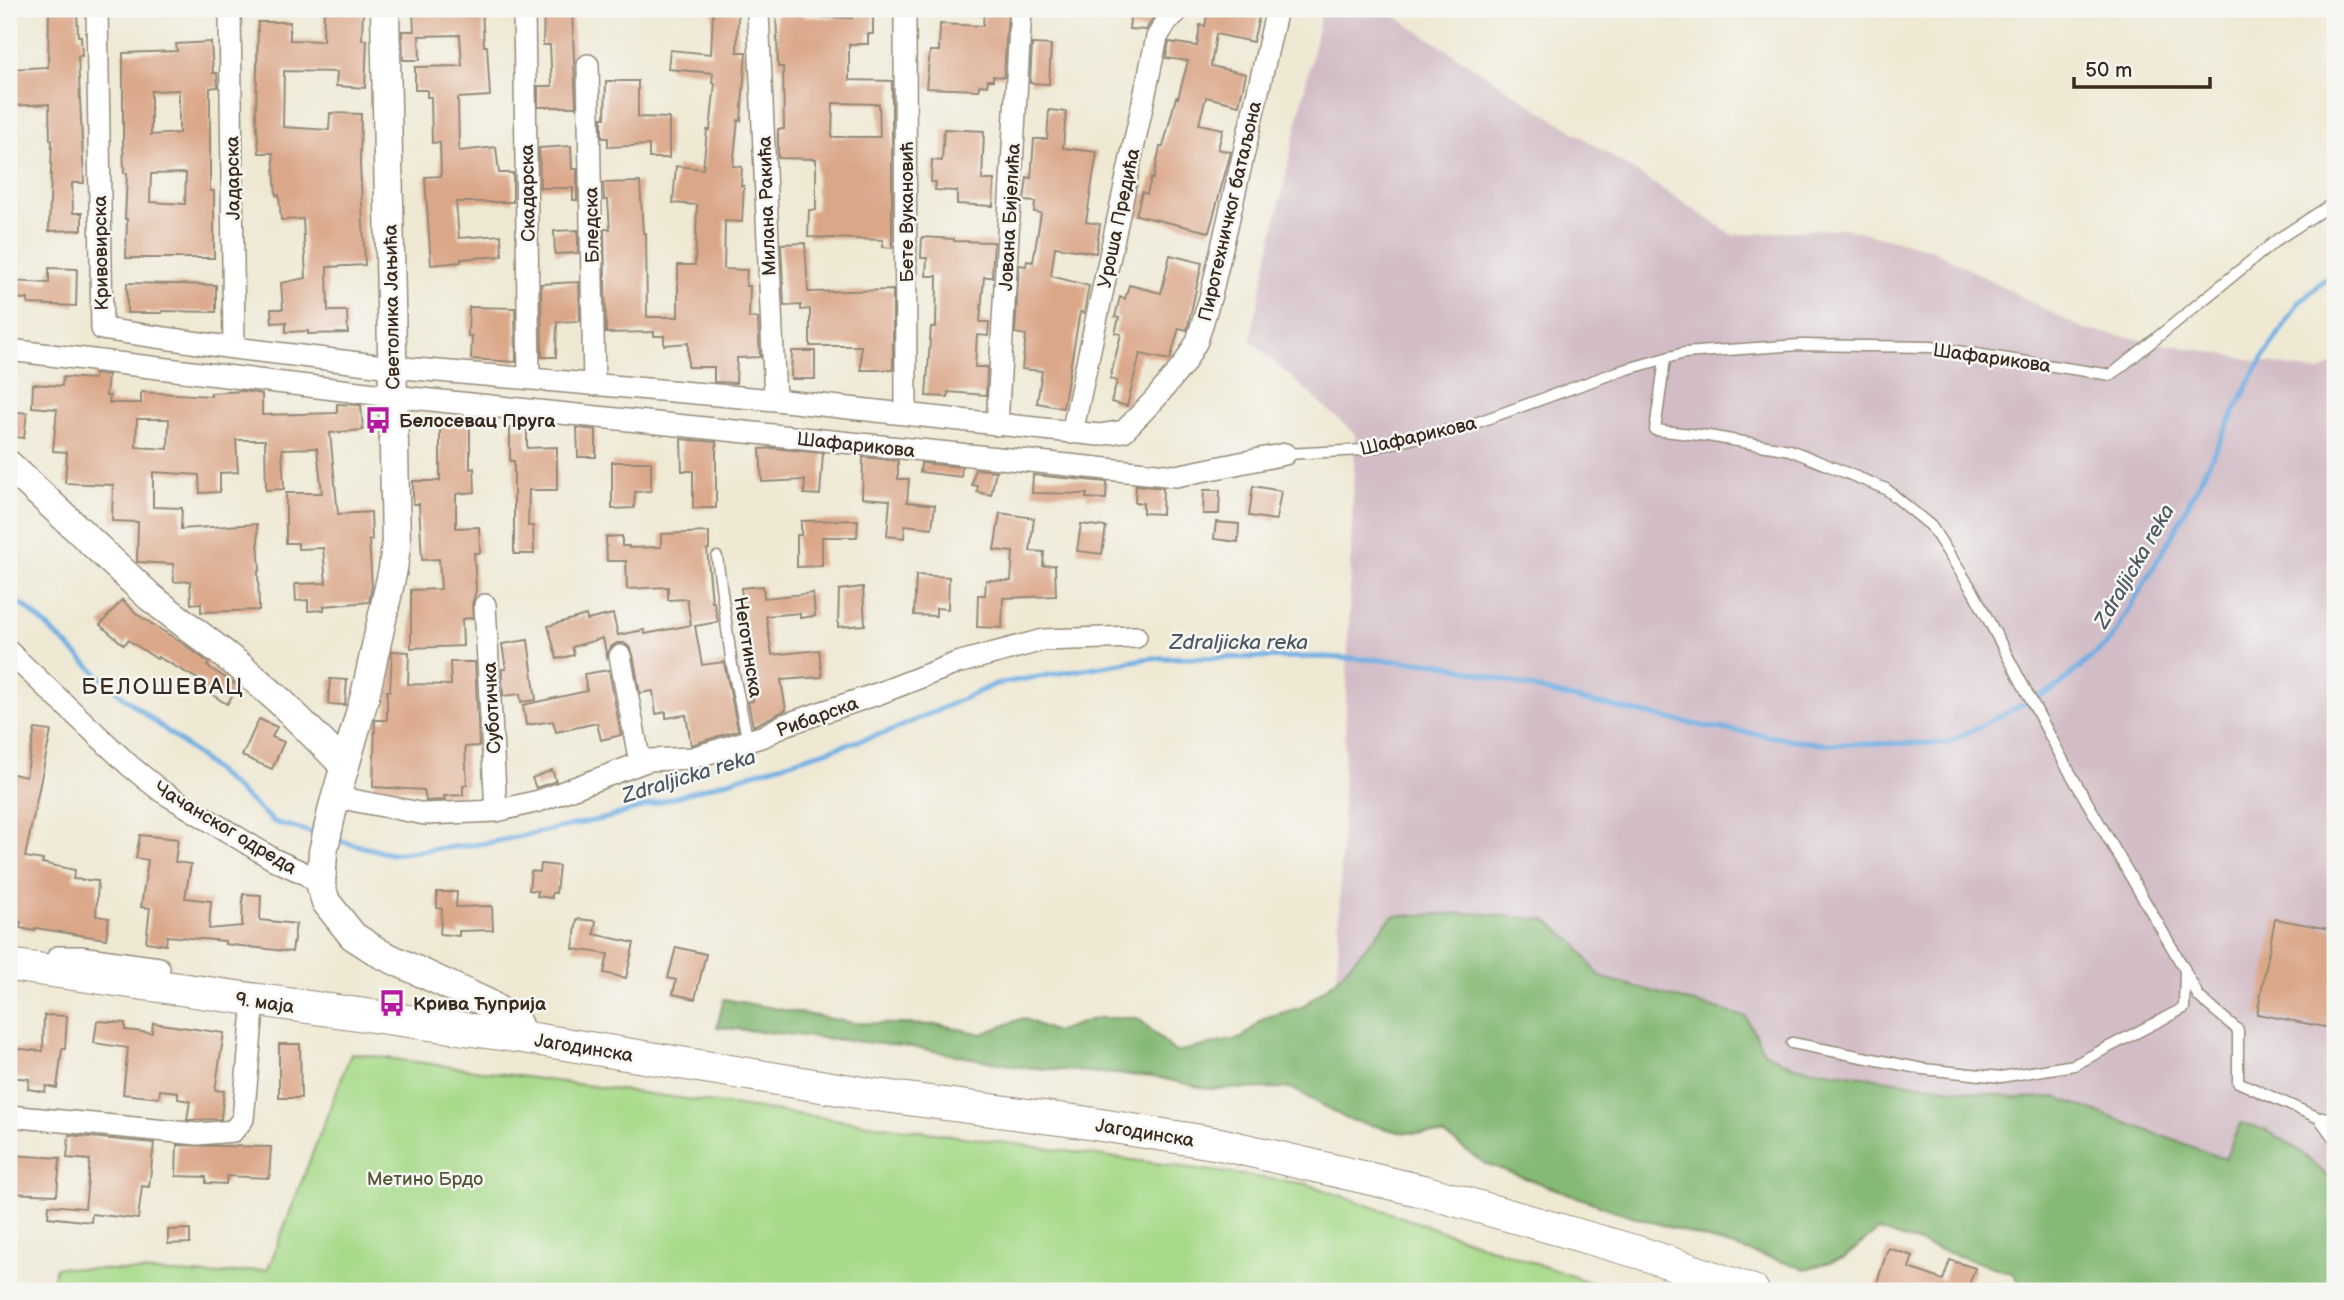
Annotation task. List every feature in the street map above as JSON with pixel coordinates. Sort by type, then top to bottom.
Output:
[{"type":"main road","name":"9. маја","points":[[9,965],[66,965],[254,1000],[522,1037]]},
{"type":"main road","name":"Јагодинска","points":[[522,1037],[869,1094],[1082,1122],[1251,1150],[1436,1195],[1641,1253],[1753,1291]]},
{"type":"street","name":"Кривовирска","points":[[97,9],[102,329],[392,367],[775,400],[1072,433],[1099,435],[1124,431]]},
{"type":"street","name":"Јадарска","points":[[230,9],[234,348]]},
{"type":"street","name":"Светолика Јањића","points":[[321,886],[323,852],[334,802],[359,720],[396,546],[385,9]]},
{"type":"street","name":"Скадарска","points":[[524,9],[529,378]]},
{"type":"street","name":"Бете Вукановић","points":[[905,9],[906,414]]},
{"type":"street","name":"Јована Бијелића","points":[[997,425],[1021,9]]},
{"type":"street","name":"Пиротехничког батаљона","points":[[1124,431],[1163,390],[1184,364],[1197,341],[1211,295],[1277,9]]},
{"type":"street","name":"Уроша Предића","points":[[1072,433],[1157,37],[1167,21],[1179,10]]},
{"type":"street","name":"Милана Ракића","points":[[758,12],[775,400]]},
{"type":"street","name":"Бледска","points":[[588,65],[594,385]]},
{"type":"street","name":"Шафарикова","points":[[9,350],[392,396],[1176,476],[1285,454]]},
{"type":"street","points":[[9,465],[150,597],[242,668],[281,702],[344,767]]},
{"type":"street","name":"Суботичка","points":[[485,606],[496,811]]},
{"type":"street","name":"Рибарска","points":[[334,802],[425,814],[496,811],[538,801],[649,760],[692,758],[764,736],[784,725],[880,694],[957,663],[1043,640],[1136,637]]},
{"type":"street","name":"Чачанског одреда","points":[[9,652],[161,791],[273,859],[306,874],[321,886]]},
{"type":"street","points":[[620,656],[640,763]]},
{"type":"street","points":[[308,730],[338,734],[359,720]]},
{"type":"street","points":[[321,886],[326,902],[354,936],[381,954],[498,1010],[517,1023],[522,1037]]},
{"type":"street","points":[[9,951],[66,965],[80,957],[159,968]]},
{"type":"street","points":[[9,1116],[198,1134],[233,1130],[243,1119],[254,1000]]},
{"type":"lane","name":"Шафарикова","points":[[1285,454],[1364,450],[1467,426],[1539,399],[1684,353],[1800,345],[1931,347],[2110,375],[2278,239],[2335,202]]},
{"type":"lane","points":[[1665,359],[1655,430],[1790,450],[1886,489],[1931,526],[1974,593],[2065,764],[2199,997],[2238,1030],[2238,1082],[2319,1118],[2335,1117]]},
{"type":"lane","name":"Неготинска","points":[[717,557],[732,665],[748,741]]},
{"type":"lane","points":[[1792,1043],[1923,1069],[2001,1076],[2074,1065],[2184,1008],[2185,970]]},
{"type":"lane","points":[[2319,1118],[2335,1140]]},
{"type":"shaded area","points":[[1322,9],[1384,9],[1733,235],[1844,228],[1931,249],[2083,329],[2319,372],[2335,363],[2335,1288],[1337,979],[1355,434],[1250,340]]},
{"type":"green space","points":[[1474,913],[1546,920],[1575,943],[1600,977],[1746,1017],[1764,1052],[1792,1066],[2016,1098],[2056,1097],[2225,1159],[2240,1123],[2268,1131],[2303,1154],[2335,1184],[2335,1291],[2026,1291],[2012,1273],[1878,1230],[1844,1258],[1806,1269],[1613,1210],[1484,1163],[1445,1135],[1399,1132],[1347,1119],[1291,1088],[1208,1089],[1156,1077],[1020,1067],[912,1047],[717,1027],[724,999],[854,1023],[941,1025],[982,1034],[1023,1018],[1055,1032],[1096,1018],[1138,1018],[1175,1052],[1242,1038],[1264,1018],[1302,1007],[1337,979],[1393,916]]},
{"type":"green space","name":"Метино Брдо","points":[[351,1053],[1307,1184],[1615,1291],[50,1291],[56,1267],[212,1275],[268,1269]]},
{"type":"building","points":[[49,9],[77,9],[82,56],[78,56],[84,183],[72,183],[73,213],[82,213],[82,230],[49,231],[52,140],[49,104],[12,106],[10,69],[48,67]]},
{"type":"building","points":[[324,9],[363,9],[362,40],[367,40],[365,88],[336,86],[337,72],[284,71],[283,127],[329,130],[330,113],[361,114],[360,164],[365,265],[327,267],[328,311],[347,311],[348,333],[308,334],[308,331],[286,332],[286,322],[272,323],[271,309],[283,309],[281,283],[306,278],[303,219],[281,220],[273,153],[259,153],[256,116],[258,22],[290,22],[290,40],[323,41]]},
{"type":"building","points":[[482,9],[490,96],[458,98],[459,151],[496,147],[499,173],[513,173],[513,202],[456,202],[459,238],[501,235],[502,256],[461,259],[461,262],[431,265],[425,177],[441,176],[440,142],[432,143],[431,97],[427,97],[427,90],[415,90],[415,67],[462,66],[460,35],[419,36],[420,60],[403,60],[402,31],[414,31],[413,12]]},
{"type":"building","points":[[544,9],[572,9],[576,107],[538,107],[538,86],[552,86],[550,45],[543,45]]},
{"type":"building","points":[[776,9],[803,9],[803,17],[852,18],[852,15],[873,15],[873,34],[868,34],[868,44],[849,44],[849,80],[892,81],[892,248],[883,247],[883,240],[808,237],[809,210],[816,210],[816,159],[778,158],[778,129],[784,129],[783,67],[778,67]],"holes":[[[833,103],[879,104],[880,137],[832,137]]]},
{"type":"building","points":[[984,9],[1008,9],[1004,77],[993,76],[993,80],[988,80],[987,86],[979,85],[979,90],[926,88],[930,51],[939,51],[940,24],[983,26]]},
{"type":"building","points":[[1208,9],[1224,9],[1259,17],[1253,42],[1216,34],[1211,66],[1246,74],[1239,105],[1206,97],[1199,124],[1223,129],[1218,149],[1231,152],[1209,232],[1136,215],[1142,192],[1147,194],[1151,178],[1153,179],[1160,147],[1163,147],[1188,61],[1166,58],[1169,42],[1197,46],[1200,25],[1205,26]]},
{"type":"building","points":[[1131,10],[1156,13],[1146,30],[1129,29]]},
{"type":"building","points":[[713,11],[738,12],[737,52],[746,52],[741,121],[738,120],[733,166],[742,167],[742,222],[725,221],[724,269],[747,270],[746,286],[750,286],[749,318],[758,318],[760,357],[737,358],[736,383],[714,382],[714,367],[688,367],[688,343],[664,345],[664,336],[654,336],[654,332],[606,333],[604,229],[610,229],[608,200],[604,200],[603,183],[640,182],[643,233],[646,233],[647,317],[678,317],[678,265],[695,265],[697,205],[673,203],[676,166],[703,169],[715,83],[712,83],[713,73],[668,69],[670,50],[711,54]]},
{"type":"building","points":[[211,42],[213,73],[217,73],[218,87],[210,88],[210,191],[214,191],[214,258],[126,258],[127,173],[124,173],[123,143],[123,53],[177,51],[176,44]],"holes":[[[179,90],[179,133],[151,135],[151,91]],[[186,173],[185,204],[150,202],[151,174]]]},
{"type":"building","points":[[1032,44],[1051,45],[1049,84],[1030,83]]},
{"type":"building","points":[[606,81],[638,81],[638,117],[669,118],[669,158],[649,158],[649,145],[608,147],[608,138],[602,138]]},
{"type":"building","points":[[1049,110],[1066,112],[1063,148],[1097,152],[1086,222],[1100,224],[1096,253],[1055,247],[1051,276],[1089,286],[1084,313],[1080,312],[1063,408],[1037,403],[1042,371],[1022,369],[1026,335],[1015,333],[1019,265],[1026,266],[1027,261],[1033,262],[1041,213],[1034,212],[1035,202],[1024,201],[1027,177],[1031,178],[1034,139],[1047,139]]},
{"type":"building","points":[[944,129],[984,131],[982,180],[994,180],[993,206],[957,204],[957,191],[935,190],[936,182],[931,182],[932,160],[942,161]]},
{"type":"building","points":[[571,146],[572,169],[577,169],[577,200],[573,200],[573,188],[540,188],[539,148]]},
{"type":"building","points":[[578,230],[578,253],[555,254],[554,231]]},
{"type":"building","points":[[922,237],[994,242],[992,277],[984,277],[980,322],[989,322],[988,336],[977,335],[975,367],[987,367],[986,395],[948,392],[948,397],[926,396],[931,327],[936,327],[937,276],[926,276],[927,258],[921,258]]},
{"type":"building","points":[[805,243],[808,292],[893,290],[893,370],[861,370],[861,346],[810,346],[810,309],[801,310],[801,305],[784,306],[781,244]]},
{"type":"building","points":[[1170,255],[1202,263],[1187,330],[1179,328],[1170,360],[1140,354],[1127,406],[1111,402],[1117,381],[1110,379],[1121,334],[1115,333],[1119,318],[1115,317],[1120,297],[1125,299],[1129,285],[1161,293]]},
{"type":"building","points":[[49,268],[77,269],[76,306],[28,304],[28,299],[9,298],[9,281],[49,283]]},
{"type":"building","points":[[579,282],[580,321],[557,322],[556,357],[542,357],[541,284]]},
{"type":"building","points":[[127,283],[216,285],[216,312],[127,313]]},
{"type":"building","points":[[469,307],[515,308],[516,362],[471,359],[472,336],[468,336]]},
{"type":"building","points":[[792,351],[815,351],[815,379],[791,379]]},
{"type":"building","points":[[94,374],[108,375],[106,396],[110,396],[109,403],[141,403],[141,392],[211,396],[211,393],[244,391],[262,394],[262,415],[337,413],[337,404],[361,405],[363,430],[330,433],[338,514],[371,512],[372,540],[369,540],[372,586],[369,602],[324,606],[324,610],[308,611],[308,600],[296,601],[295,584],[326,583],[323,548],[298,549],[298,543],[286,543],[286,493],[322,493],[317,448],[282,449],[284,489],[266,490],[265,440],[236,440],[238,472],[220,473],[220,492],[200,493],[199,475],[153,472],[153,507],[182,508],[181,529],[257,524],[259,610],[201,612],[201,603],[191,604],[190,581],[174,582],[173,564],[137,562],[138,522],[112,521],[113,485],[65,483],[67,452],[53,451],[57,409],[32,407],[33,384],[62,386],[63,377],[94,379]],"holes":[[[137,419],[169,419],[168,449],[136,447]]]},
{"type":"building","points":[[9,411],[27,413],[24,438],[9,436]]},
{"type":"building","points":[[470,425],[470,469],[474,468],[475,492],[456,494],[456,528],[479,527],[480,553],[474,553],[476,590],[472,605],[473,618],[462,619],[463,646],[411,648],[411,590],[441,589],[439,559],[422,560],[419,504],[413,504],[413,481],[440,481],[440,426]]},
{"type":"building","points":[[510,428],[527,428],[527,448],[557,447],[557,490],[529,490],[528,526],[533,526],[534,554],[514,554],[514,461],[510,461]]},
{"type":"building","points":[[577,428],[596,430],[596,457],[578,457]]},
{"type":"building","points":[[681,439],[716,442],[716,508],[693,508],[693,471],[682,471]]},
{"type":"building","points":[[760,449],[823,453],[820,495],[804,494],[805,480],[762,482]]},
{"type":"building","points":[[863,457],[898,461],[898,479],[909,479],[907,502],[935,505],[932,528],[905,525],[904,538],[887,536],[890,500],[862,498]]},
{"type":"building","points":[[612,462],[651,462],[651,491],[635,492],[634,508],[612,509]]},
{"type":"building","points":[[921,463],[962,467],[961,477],[920,472]]},
{"type":"building","points":[[975,469],[996,471],[991,495],[977,492],[978,486],[972,485]]},
{"type":"building","points":[[1033,475],[1107,482],[1106,499],[1086,498],[1087,494],[1032,493]]},
{"type":"building","points":[[1136,485],[1163,488],[1162,514],[1143,513],[1143,503],[1135,503]]},
{"type":"building","points":[[1253,486],[1281,491],[1276,520],[1249,516]]},
{"type":"building","points":[[1204,490],[1220,490],[1219,514],[1203,514]]},
{"type":"building","points":[[1000,513],[1034,518],[1030,551],[1044,552],[1043,566],[1055,565],[1056,596],[1003,598],[1002,628],[977,627],[978,595],[985,595],[986,580],[1011,581],[1013,552],[994,550]]},
{"type":"building","points":[[858,520],[857,537],[822,537],[822,566],[797,567],[797,535],[801,535],[801,521]]},
{"type":"building","points":[[1216,522],[1239,524],[1238,542],[1214,539]]},
{"type":"building","points":[[1081,524],[1106,527],[1102,554],[1077,551]]},
{"type":"building","points":[[709,532],[707,549],[712,602],[718,622],[695,626],[702,665],[724,662],[738,730],[691,745],[686,715],[666,718],[666,712],[656,714],[653,691],[640,693],[633,654],[629,647],[624,643],[617,643],[611,647],[607,657],[603,638],[572,647],[574,655],[557,659],[548,626],[586,615],[587,620],[613,614],[618,635],[644,630],[645,634],[691,625],[687,599],[668,600],[668,587],[627,589],[626,561],[607,561],[606,537],[622,536],[622,546],[629,548],[661,547],[661,534]]},
{"type":"building","points":[[916,575],[949,577],[948,609],[936,608],[936,616],[914,615]]},
{"type":"building","points":[[763,586],[764,598],[813,593],[815,616],[800,618],[800,613],[766,616],[772,655],[819,650],[822,677],[781,680],[786,710],[753,726],[748,702],[753,701],[741,588]]},
{"type":"building","points":[[863,587],[865,625],[838,627],[839,590]]},
{"type":"building","points":[[122,600],[138,615],[185,645],[209,663],[207,666],[238,686],[227,704],[203,689],[207,684],[158,657],[157,659],[128,640],[124,645],[100,625]]},
{"type":"building","points":[[528,640],[536,700],[521,702],[520,694],[503,696],[502,669],[506,669],[502,644]]},
{"type":"building","points":[[392,651],[409,652],[408,684],[451,685],[450,662],[475,662],[479,746],[465,747],[467,785],[463,786],[463,795],[426,801],[424,790],[373,787],[375,720],[387,720]]},
{"type":"building","points":[[609,670],[621,735],[601,740],[597,723],[556,732],[553,721],[526,725],[523,705],[587,691],[584,674]]},
{"type":"building","points":[[330,679],[347,680],[345,705],[328,704]]},
{"type":"building","points":[[259,719],[277,727],[272,737],[284,742],[272,769],[242,756]]},
{"type":"building","points":[[35,729],[51,731],[25,857],[75,870],[73,879],[98,881],[96,916],[109,918],[106,939],[35,928],[35,931],[20,928],[21,922],[9,920],[9,834],[13,813],[9,812],[9,773],[26,777]]},
{"type":"building","points":[[552,770],[556,781],[536,788],[532,778]]},
{"type":"building","points":[[140,835],[178,839],[175,862],[191,864],[185,898],[211,901],[209,929],[242,926],[243,894],[261,895],[260,920],[296,924],[292,952],[225,944],[225,941],[167,936],[166,945],[146,942],[150,908],[141,907],[148,860],[136,858]]},
{"type":"building","points":[[541,864],[559,866],[556,893],[552,893],[552,898],[537,896],[538,891],[529,890],[531,871],[540,872]]},
{"type":"building","points":[[437,892],[457,892],[456,907],[492,906],[493,930],[459,931],[459,936],[440,934],[442,909],[437,908]]},
{"type":"building","points":[[577,919],[596,921],[594,934],[634,943],[626,978],[604,973],[608,954],[573,949]]},
{"type":"building","points":[[2275,919],[2335,930],[2335,1029],[2257,1014]]},
{"type":"building","points":[[676,947],[706,954],[695,999],[673,994],[676,980],[668,978]]},
{"type":"building","points":[[44,1015],[67,1016],[65,1049],[62,1049],[57,1088],[46,1086],[45,1092],[28,1089],[29,1079],[9,1077],[9,1048],[43,1051]]},
{"type":"building","points":[[97,1021],[125,1023],[125,1030],[152,1033],[153,1023],[224,1033],[215,1090],[224,1091],[221,1119],[187,1120],[190,1101],[178,1099],[178,1092],[160,1090],[159,1098],[123,1094],[128,1048],[94,1043]]},
{"type":"building","points":[[279,1044],[300,1044],[301,1098],[279,1098]]},
{"type":"building","points":[[69,1135],[154,1143],[149,1187],[142,1186],[138,1219],[92,1214],[91,1222],[48,1217],[49,1205],[85,1208],[90,1160],[67,1158]]},
{"type":"building","points":[[177,1145],[271,1147],[269,1178],[227,1176],[226,1184],[206,1183],[206,1177],[176,1176]]},
{"type":"building","points":[[9,1155],[60,1158],[57,1195],[9,1193]]},
{"type":"building","points":[[190,1229],[190,1243],[168,1244],[168,1230]]},
{"type":"building","points":[[1888,1248],[1913,1256],[1909,1268],[1943,1280],[1950,1260],[1975,1268],[1968,1288],[1970,1291],[1890,1291],[1876,1286]]},
{"type":"waterway","name":"Zdraljicka reka","points":[[333,839],[391,854],[488,843],[607,818],[891,731],[996,684],[1151,658],[1323,657],[1439,663],[1572,698],[1703,726],[1821,744],[1947,743],[2057,687],[2111,640],[2173,534],[2254,373],[2298,303],[2335,271]]},
{"type":"waterway","name":"Zdraljicka reka","points":[[9,598],[26,607],[115,690],[196,754],[274,822],[317,834]]},
{"type":"place","name":"Белосевац Пруга","points":[[378,420]]},
{"type":"place","name":"Крива Ћуприја","points":[[392,1003]]},
{"type":"district","name":"БЕЛОШЕВАЦ","points":[[163,686]]}]
